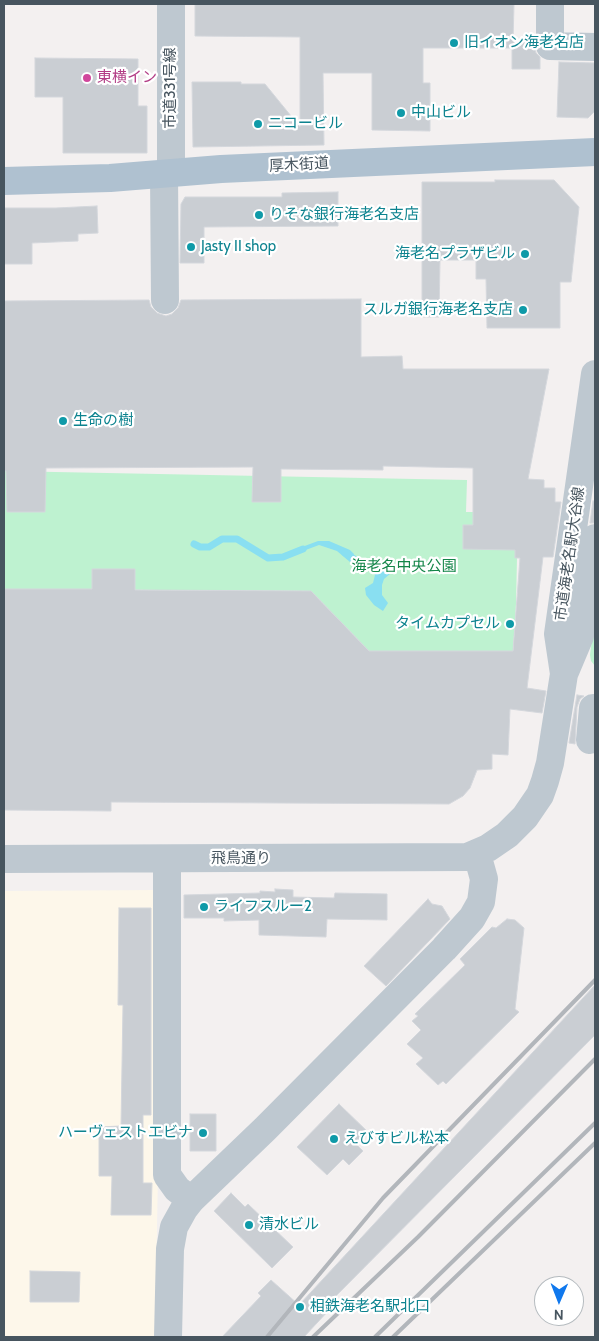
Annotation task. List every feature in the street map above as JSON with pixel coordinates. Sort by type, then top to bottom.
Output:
[{"type":"main road","name":"厚木街道","points":[[4,181],[110,178],[222,169],[595,152]]},
{"type":"street","name":"市道331号線","points":[[165,294],[171,4]]},
{"type":"street","points":[[550,4],[550,46],[595,47]]},
{"type":"street","name":"市道海老名駅大谷線","points":[[564,674],[558,634],[595,374]]},
{"type":"street","name":"市道海老名駅大谷線","points":[[477,854],[507,835],[525,818],[540,794],[550,763],[564,674],[580,636],[595,538]]},
{"type":"street","points":[[590,740],[593,708]]},
{"type":"street","points":[[168,1337],[168,1289],[172,1235],[178,1220],[191,1200],[272,1122],[444,949],[472,918],[481,902],[484,879],[477,854]]},
{"type":"street","name":"飛鳥通り","points":[[4,859],[466,858],[477,854]]},
{"type":"street","points":[[167,860],[167,1175],[177,1189],[191,1200]]},
{"type":"shaded area","points":[[158,890],[158,1171],[155,1337],[4,1337],[4,891]]},
{"type":"green space","name":"海老名中央公園","points":[[4,471],[467,480],[466,512],[518,512],[513,651],[369,651],[311,591],[4,589]]},
{"type":"green space","points":[[595,616],[595,666],[591,661],[590,655]]},
{"type":"water","points":[[318,541],[329,541],[350,550],[354,554],[350,562],[337,551],[319,545],[295,554],[294,550]]},
{"type":"water","points":[[361,561],[381,562],[390,574],[384,579],[382,585],[382,595],[388,603],[383,611],[374,605],[366,595],[365,588],[373,583],[375,575],[366,566],[355,570]]},
{"type":"building","points":[[195,4],[514,4],[513,42],[534,43],[536,53],[540,57],[540,69],[512,69],[512,48],[423,48],[423,83],[430,83],[430,131],[372,130],[372,73],[323,73],[324,145],[193,147],[192,82],[265,84],[300,127],[300,37],[195,36]]},
{"type":"building","points":[[35,58],[138,59],[138,106],[147,106],[147,153],[63,153],[63,97],[35,97]]},
{"type":"building","points":[[559,62],[595,63],[595,111],[588,118],[557,117]]},
{"type":"building","points":[[495,180],[554,180],[579,207],[571,282],[560,282],[560,328],[487,328],[486,279],[476,279],[476,260],[440,260],[439,317],[422,317],[422,182],[495,182]]},
{"type":"building","name":"りそな銀行海老名支店","points":[[338,192],[338,226],[204,227],[204,263],[180,263],[181,204],[185,197],[282,197],[282,193]]},
{"type":"building","points":[[97,206],[98,233],[78,234],[78,241],[32,243],[32,264],[4,264],[4,208]]},
{"type":"building","points":[[361,299],[361,357],[402,356],[403,369],[549,369],[528,479],[544,480],[544,488],[555,488],[555,502],[561,502],[553,557],[543,557],[527,688],[546,691],[542,713],[510,709],[508,755],[492,754],[492,769],[477,770],[470,788],[463,796],[449,804],[111,802],[111,811],[4,810],[4,589],[92,589],[92,569],[135,569],[135,590],[311,591],[369,651],[513,651],[520,558],[515,558],[515,550],[463,549],[463,525],[473,525],[473,468],[383,466],[383,470],[281,469],[281,502],[252,502],[253,467],[46,468],[45,512],[7,512],[6,471],[4,471],[4,301],[149,300],[151,307],[157,313],[166,316],[172,314],[178,308],[181,300]]},
{"type":"building","points":[[593,501],[595,501],[595,523],[590,523]]},
{"type":"building","points":[[577,695],[584,696],[580,699],[577,707],[575,744],[569,743]]},
{"type":"building","points":[[275,889],[293,890],[293,897],[334,898],[335,893],[387,894],[387,920],[327,919],[326,937],[259,935],[259,920],[224,921],[224,918],[184,918],[184,895],[260,893],[260,891],[275,892]]},
{"type":"building","points":[[428,899],[432,904],[442,906],[450,919],[386,986],[364,966]]},
{"type":"building","points":[[119,908],[151,908],[151,1115],[143,1115],[143,1183],[152,1183],[151,1215],[111,1215],[112,1176],[99,1176],[99,1127],[121,1126],[123,1005],[118,1005]]},
{"type":"building","points":[[507,919],[515,920],[524,928],[515,1009],[519,1012],[446,1084],[443,1081],[438,1085],[416,1064],[423,1058],[407,1044],[421,1030],[412,1021],[418,1016],[415,1014],[465,965],[460,959],[492,927],[496,928]]},
{"type":"building","points":[[595,985],[595,1035],[326,1306],[330,1309],[304,1337],[222,1337],[261,1296],[258,1293],[271,1280],[299,1305]]},
{"type":"building","name":"えびすビル松本","points":[[339,1104],[369,1133],[357,1145],[363,1151],[349,1165],[343,1159],[327,1175],[297,1147]]},
{"type":"building","name":"ハーヴェストエビナ","points":[[190,1114],[216,1114],[216,1151],[190,1151]]},
{"type":"building","name":"清水ビル","points":[[231,1193],[245,1207],[248,1204],[293,1247],[272,1268],[214,1211]]},
{"type":"building","points":[[30,1271],[80,1272],[79,1302],[30,1302]]},
{"type":"waterway","points":[[194,544],[200,547],[209,547],[222,539],[237,539],[268,558],[283,557],[303,549]]},
{"type":"waterway","points":[[345,553],[360,563],[368,565]]},
{"type":"railway","points":[[267,1337],[383,1198],[595,980]]},
{"type":"railway","points":[[313,1337],[418,1237],[595,1059]]},
{"type":"railway","points":[[375,1337],[595,1123]]},
{"type":"railway","points":[[393,1337],[595,1143]]},
{"type":"place","name":"旧イオン海老名店","points":[[454,43]]},
{"type":"place","name":"東横イン","points":[[87,78]]},
{"type":"place","name":"中山ビル","points":[[401,113]]},
{"type":"place","name":"ニコービル","points":[[258,124]]},
{"type":"place","name":"りそな銀行海老名支店","points":[[259,215]]},
{"type":"place","name":"Jasty II shop","points":[[191,247]]},
{"type":"place","name":"海老名プラザビル","points":[[525,254]]},
{"type":"place","name":"スルガ銀行海老名支店","points":[[523,310]]},
{"type":"place","name":"生命の樹","points":[[63,421]]},
{"type":"place","name":"タイムカプセル","points":[[510,624]]},
{"type":"place","name":"ライフスルー2","points":[[204,907]]},
{"type":"place","name":"ハーヴェストエビナ","points":[[203,1133]]},
{"type":"place","name":"えびすビル松本","points":[[334,1139]]},
{"type":"place","name":"清水ビル","points":[[249,1225]]},
{"type":"place","name":"相鉄海老名駅北口","points":[[300,1307]]}]
